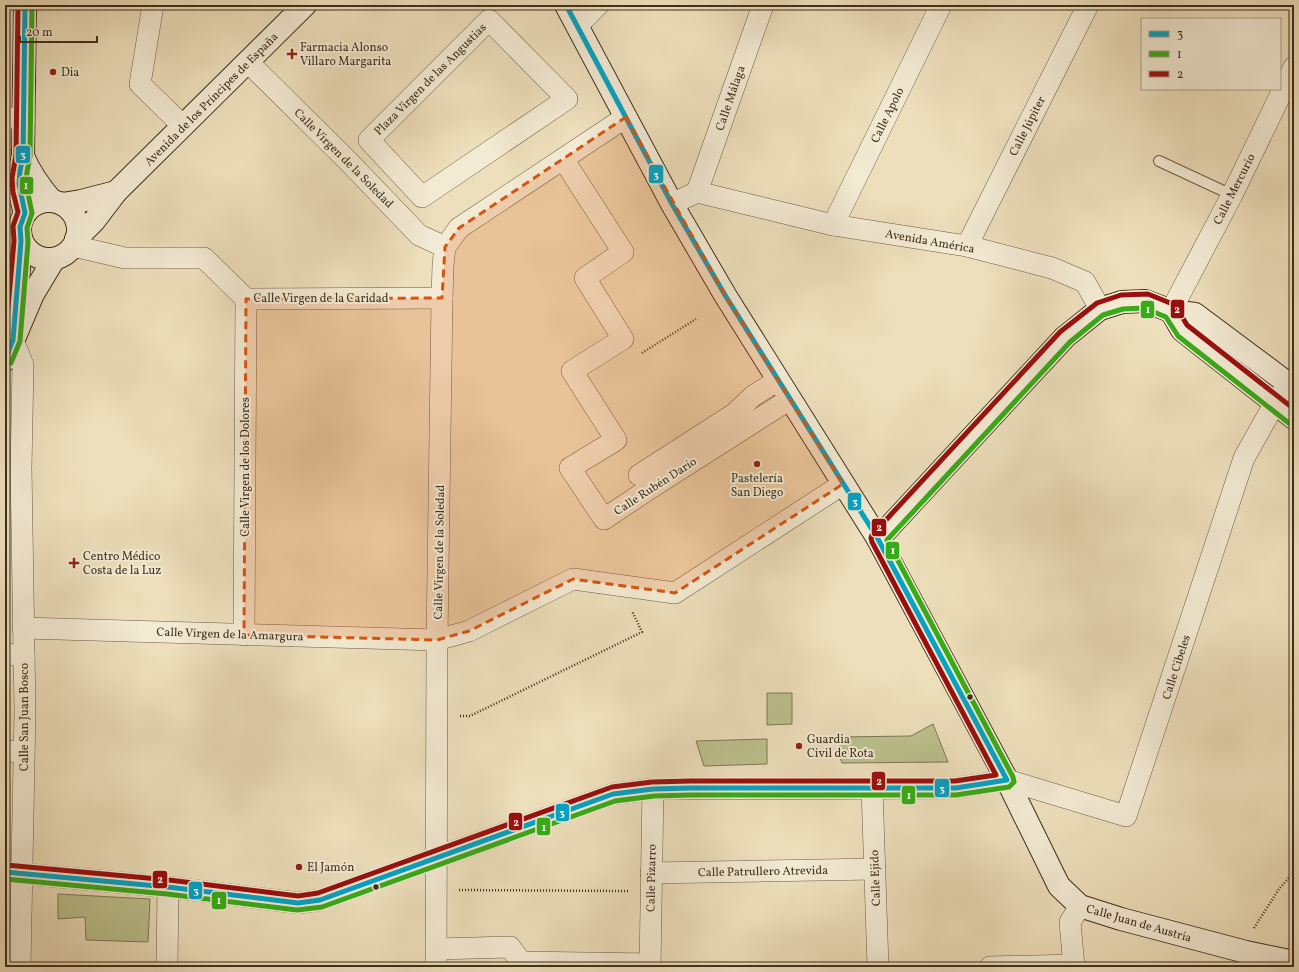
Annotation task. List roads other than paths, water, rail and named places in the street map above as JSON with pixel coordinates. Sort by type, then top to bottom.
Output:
[{"type":"street","points":[[21,241],[34,256],[44,259],[54,259],[61,256],[74,243],[78,231],[74,215],[41,188],[29,170],[23,156],[14,119],[26,5]]},
{"type":"street","points":[[152,5],[140,84],[183,126]]},
{"type":"street","name":"Avenida de los Príncipes de España","points":[[74,243],[94,221],[116,192],[305,5]]},
{"type":"street","points":[[13,873],[168,887],[298,903],[320,900],[612,794],[653,789],[956,788],[1007,780],[878,539],[725,295],[672,204],[566,5]]},
{"type":"street","points":[[577,26],[598,5]]},
{"type":"street","name":"Calle Málaga","points":[[697,192],[763,5]]},
{"type":"street","name":"Calle Apolo","points":[[833,225],[941,5]]},
{"type":"street","name":"Calle Júpiter","points":[[967,246],[1088,5]]},
{"type":"street","name":"Plaza Virgen de las Angustias","points":[[489,20],[567,99],[422,197],[369,140],[489,20]]},
{"type":"street","name":"Calle Virgen de la Soledad","points":[[248,62],[348,161],[419,235],[445,247],[442,298],[436,958]]},
{"type":"street","name":"Calle Mercurio","points":[[1171,311],[1232,196],[1294,67]]},
{"type":"street","points":[[445,247],[459,228],[626,117]]},
{"type":"street","points":[[23,156],[19,174],[20,196],[25,213]]},
{"type":"street","name":"Calle Rubén Darío","points":[[563,159],[623,252],[584,278],[622,339],[572,371],[616,440],[570,468],[604,519],[790,399]]},
{"type":"street","points":[[13,340],[21,241],[19,231],[25,213],[33,206],[42,202],[81,201],[116,192]]},
{"type":"street","points":[[672,204],[697,192]]},
{"type":"street","name":"Avenida América","points":[[697,192],[833,225],[967,246],[1052,268],[1085,282],[1100,309]]},
{"type":"street","name":"Calle Virgen de la Caridad","points":[[74,243],[125,258],[204,258],[246,299],[442,298]]},
{"type":"street","points":[[5,360],[33,294],[54,259]]},
{"type":"street","name":"Calle Virgen de los Dolores","points":[[244,635],[246,299]]},
{"type":"street","points":[[878,539],[1065,337],[1100,309],[1122,302],[1145,300],[1171,311],[1195,314],[1291,386],[1275,403]]},
{"type":"street","points":[[1171,311],[1182,330],[1294,418]]},
{"type":"street","name":"Calle San Juan Bosco","points":[[13,340],[22,365],[13,467],[23,628],[14,655],[25,711],[14,752],[13,873],[20,967]]},
{"type":"street","name":"Calle Rubén Darío","points":[[639,475],[734,414],[753,396],[778,380]]},
{"type":"street","name":"Calle Cibeles","points":[[1007,780],[1126,816],[1244,458],[1275,403]]},
{"type":"street","points":[[438,640],[469,631],[573,579],[675,593],[844,484]]},
{"type":"street","name":"Calle Virgen de la Amargura","points":[[23,628],[438,640]]},
{"type":"street","name":"Calle Juan de Austria","points":[[1007,780],[1059,886],[1080,906],[1256,959],[1294,962]]},
{"type":"street","name":"Calle Ejido","points":[[872,788],[878,967]]},
{"type":"street","name":"Calle Pizarro","points":[[650,966],[653,789]]},
{"type":"street","name":"Calle Patrullero Atrevida","points":[[651,882],[875,869]]},
{"type":"street","points":[[167,967],[168,887]]},
{"type":"street","points":[[990,967],[1074,966],[1070,922],[1080,906]]},
{"type":"street","points":[[436,958],[510,947],[521,964],[650,966]]},
{"type":"lane","points":[[1159,161],[1232,196]]},
{"type":"place","name":"Farmacia Alonso Villaro Margarita","points":[[292,54]]},
{"type":"place","name":"Dia","points":[[53,72]]},
{"type":"place","name":"Pastelería San Diego","points":[[757,464]]},
{"type":"place","name":"Centro Médico Costa de la Luz","points":[[74,563]]},
{"type":"place","name":"Guardia Civil de Rota","points":[[799,746]]},
{"type":"place","name":"El Jamón","points":[[299,867]]}]
